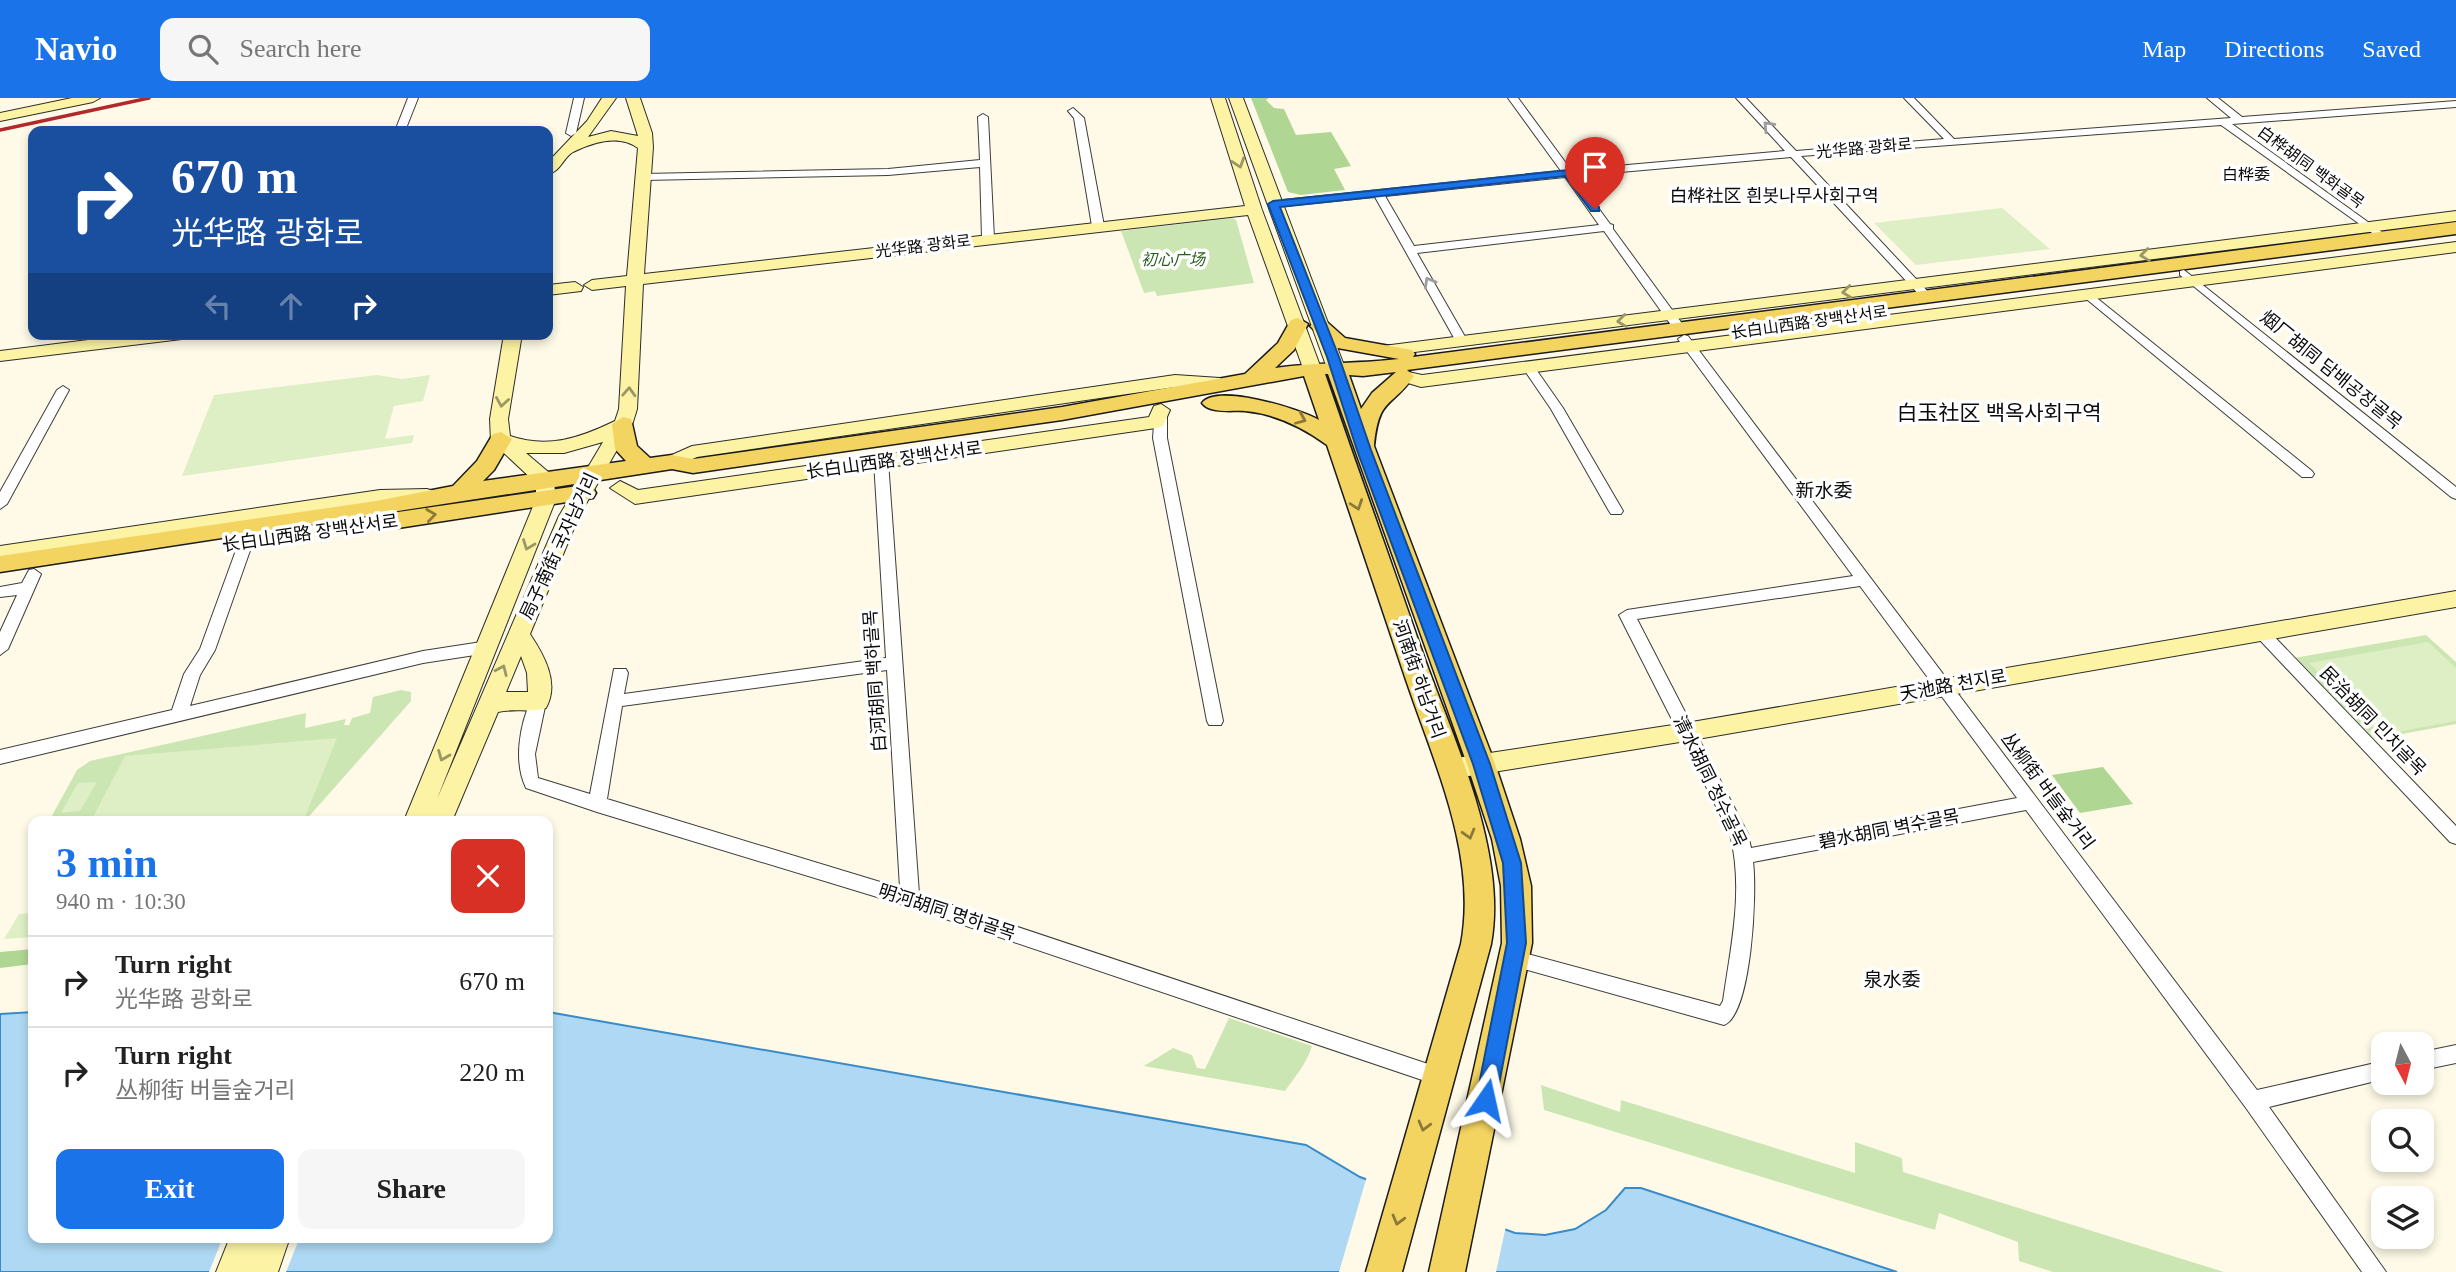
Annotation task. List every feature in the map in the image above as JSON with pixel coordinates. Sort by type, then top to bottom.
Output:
[{"type":"main road","name":"长白山西路 장백산서로","points":[[0,579],[31,581],[586,484],[646,466],[672,463],[693,466],[1188,393],[1217,394],[1445,359],[2188,277],[2456,228]]},
{"type":"main road","name":"长白山西路 장백산서로","points":[[1339,376],[1404,376],[1921,290],[2378,242],[2454,246]]},
{"type":"main road","points":[[1251,380],[1287,345],[1298,324]]},
{"type":"main road","points":[[1320,326],[1339,343],[1445,359]]},
{"type":"main road","name":"河南街 하남거리","points":[[1339,376],[1481,764],[1512,863],[1518,916],[1513,958],[1466,1192],[1447,1272]]},
{"type":"main road","points":[[1364,450],[1362,424],[1367,415],[1404,376]]},
{"type":"main road","name":"长白山西路 장백산서로","points":[[586,484],[620,488],[1161,410],[1217,394],[1251,380],[1316,379]]},
{"type":"main road","name":"河南街 하남거리","points":[[1316,379],[1450,769],[1478,868],[1481,917],[1384,1272]]},
{"type":"main road","points":[[1217,394],[1281,411],[1316,426],[1335,440]]},
{"type":"main road","points":[[623,424],[626,449],[646,466]]},
{"type":"main road","points":[[460,492],[486,465],[501,439]]},
{"type":"main road","name":"长白山西路 장백산서로","points":[[0,564],[376,509],[460,492],[546,490]]},
{"type":"street","points":[[0,117],[93,98]]},
{"type":"street","points":[[402,126],[413,98]]},
{"type":"street","points":[[570,133],[579,98]]},
{"type":"street","points":[[554,161],[592,124],[609,98]]},
{"type":"street","name":"局子南街 국자남거리","points":[[442,816],[486,706],[586,484],[623,424],[628,409],[646,147],[645,133],[633,98]]},
{"type":"street","name":"河南街 하남거리","points":[[1217,98],[1254,210],[1316,379]]},
{"type":"street","name":"河南街 하남거리","points":[[1236,98],[1273,204],[1339,376]]},
{"type":"street","name":"丛柳街 버들숲거리","points":[[1513,98],[1609,227],[1630,264],[2253,1101],[2375,1272]]},
{"type":"street","points":[[1741,98],[1921,290]]},
{"type":"street","points":[[1909,98],[1951,141]]},
{"type":"street","name":"白桦胡同 백화골목","points":[[2212,98],[2240,120]]},
{"type":"street","points":[[2433,98],[2456,114]]},
{"type":"street","name":"光华路 광화로","points":[[1273,204],[1568,173],[1951,141],[2456,104]]},
{"type":"street","points":[[1073,111],[1079,118],[1098,226]]},
{"type":"street","points":[[983,117],[988,238]]},
{"type":"street","name":"白桦胡同 백화골목","points":[[2222,121],[2378,242]]},
{"type":"street","points":[[554,161],[592,139],[608,136],[633,139],[646,147]]},
{"type":"street","points":[[645,177],[888,172],[986,163]]},
{"type":"street","points":[[1378,193],[1462,342]]},
{"type":"street","name":"光华路 광화로","points":[[553,289],[988,238],[1254,210]]},
{"type":"street","points":[[2378,242],[2456,216]]},
{"type":"street","points":[[1411,250],[1609,227]]},
{"type":"street","points":[[1383,351],[1462,342],[1681,332],[2088,295],[2188,277]]},
{"type":"street","name":"烟厂胡同 담배공장골목","points":[[2188,277],[2456,494]]},
{"type":"street","points":[[2088,295],[2307,474]]},
{"type":"street","points":[[1404,376],[1421,382],[1529,368],[1681,332]]},
{"type":"street","points":[[0,356],[133,340]]},
{"type":"street","points":[[512,340],[499,419],[501,439],[505,447],[546,490]]},
{"type":"street","points":[[1529,368],[1557,408],[1616,511]]},
{"type":"street","points":[[0,504],[63,390]]},
{"type":"street","points":[[1161,410],[1160,438],[1215,721]]},
{"type":"street","name":"长白山西路 장백산서로","points":[[620,488],[635,497],[1156,422],[1161,410]]},
{"type":"street","points":[[501,439],[535,448],[566,447],[595,439],[623,424]]},
{"type":"street","name":"白河胡同 백하골목","points":[[881,461],[910,899]]},
{"type":"street","name":"局子南街 국자남거리","points":[[418,816],[488,647],[546,490]]},
{"type":"street","name":"长白山西路 장백산서로","points":[[0,554],[380,497],[434,496]]},
{"type":"street","points":[[179,715],[192,674],[207,650],[246,542]]},
{"type":"street","name":"清水胡同 청수골목","points":[[1513,958],[1724,1016],[1732,1003],[1747,885],[1746,856],[1739,834],[1627,615],[1863,580]]},
{"type":"street","points":[[0,592],[31,581]]},
{"type":"street","points":[[0,649],[31,581]]},
{"type":"street","name":"天池路 천지로","points":[[1450,769],[1686,732],[2456,599]]},
{"type":"street","name":"民治胡同 민치골목","points":[[2261,632],[2456,837]]},
{"type":"street","points":[[486,706],[515,699],[538,702],[541,681],[537,662],[518,634]]},
{"type":"street","points":[[0,757],[423,657],[488,647]]},
{"type":"street","points":[[615,701],[893,663]]},
{"type":"street","points":[[597,805],[620,673]]},
{"type":"street","name":"明河胡同 명하골목","points":[[538,702],[527,760],[527,775],[531,783],[910,899],[1437,1076]]},
{"type":"street","name":"碧水胡同 벽수골목","points":[[1746,856],[2031,802]]},
{"type":"street","points":[[2434,1059],[2456,1054]]},
{"type":"street","points":[[2253,1101],[2371,1073]]},
{"type":"street","points":[[232,1272],[244,1243]]},
{"type":"street","points":[[262,1272],[273,1243]]},
{"type":"green space","points":[[1251,98],[1269,98],[1266,100],[1274,108],[1284,109],[1296,135],[1331,132],[1351,166],[1334,169],[1345,190],[1301,195],[1288,192]]},
{"type":"green space","points":[[2002,208],[2050,249],[1916,265],[1874,223]]},
{"type":"green space","name":"初心广场","points":[[1232,218],[1236,220],[1254,283],[1157,296],[1155,291],[1144,293],[1121,231]]},
{"type":"green space","points":[[377,375],[402,379],[430,375],[423,401],[394,406],[385,439],[414,435],[412,443],[182,476],[214,395]]},
{"type":"green space","points":[[2426,635],[2456,662],[2456,724],[2375,739],[2294,658]]},
{"type":"green space","points":[[2428,642],[2456,668],[2456,721],[2381,735],[2309,663]]},
{"type":"green space","points":[[401,690],[411,692],[411,701],[309,816],[52,816],[77,770],[90,761],[306,713],[305,728],[346,719],[344,725],[349,725],[352,718],[370,713],[373,697]]},
{"type":"green space","points":[[337,738],[305,816],[94,816],[125,756]]},
{"type":"green space","points":[[2103,767],[2133,804],[2080,813],[2052,775]]},
{"type":"green space","points":[[97,782],[80,811],[61,813],[78,783]]},
{"type":"green space","points":[[28,913],[28,937],[4,939],[19,914]]},
{"type":"green space","points":[[28,949],[28,965],[0,968],[0,952]]},
{"type":"green space","points":[[1229,1018],[1312,1046],[1304,1064],[1285,1091],[1144,1066],[1173,1048],[1192,1055],[1197,1068],[1205,1069]]},
{"type":"green space","points":[[1541,1085],[1620,1112],[1621,1100],[1855,1173],[1855,1142],[1902,1158],[1903,1172],[2224,1272],[2053,1272],[2019,1261],[2018,1242],[1939,1213],[1935,1230],[1544,1110]]},
{"type":"water","points":[[28,1012],[28,1243],[553,1243],[553,1013],[1306,1145],[1360,1177],[1515,1233],[1545,1235],[1575,1229],[1606,1210],[1625,1188],[1641,1188],[1897,1272],[0,1272],[0,1014]]},
{"type":"pier","points":[[1367,1176],[1506,1226],[1496,1272],[1339,1272]]},
{"type":"pier","points":[[221,1243],[298,1243],[286,1272],[209,1272]]},
{"type":"railway","points":[[0,130],[149,98]]},
{"type":"district","name":"白桦委","points":[[2246,174]]},
{"type":"district","name":"白桦社区 흰봇나무사회구역","points":[[1774,196]]},
{"type":"district","name":"白玉社区 백옥사회구역","points":[[1999,413]]},
{"type":"district","name":"新水委","points":[[1824,490]]},
{"type":"district","name":"泉水委","points":[[1892,979]]},
{"type":"route","points":[[1486,1100],[1517,943],[1518,916],[1512,863],[1481,764],[1364,450],[1333,357],[1273,204],[1568,173],[1595,209]]}]
